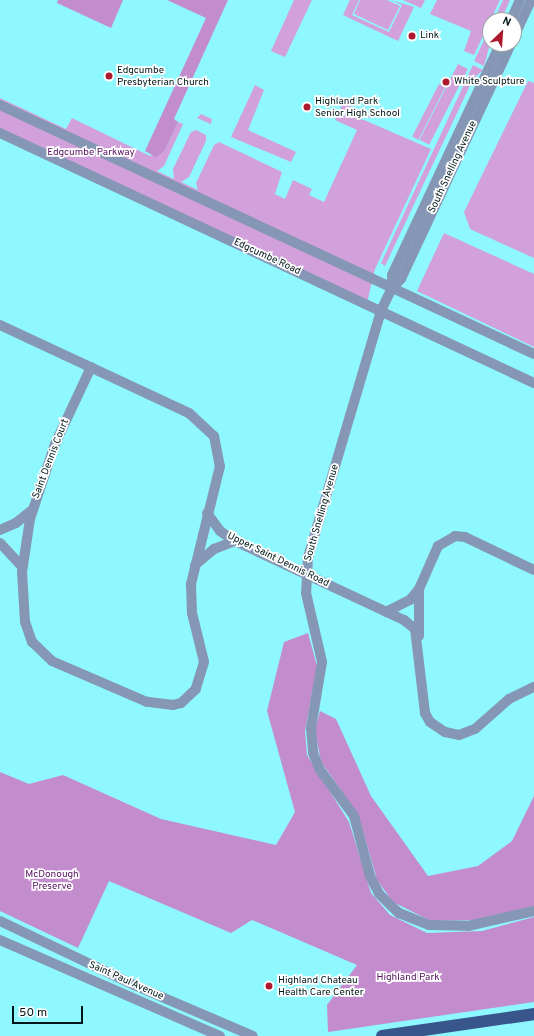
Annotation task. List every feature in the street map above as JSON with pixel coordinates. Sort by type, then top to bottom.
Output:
[{"type":"main road","points":[[382,1036],[534,1014]]},
{"type":"street","points":[[515,12],[520,0]]},
{"type":"street","points":[[522,20],[531,0]]},
{"type":"street","name":"South Snelling Avenue","points":[[392,288],[392,275],[496,52]]},
{"type":"street","name":"South Snelling Avenue","points":[[507,52],[401,279],[392,288],[381,311],[308,557],[306,575],[306,604],[322,662],[311,728],[313,753],[320,770],[354,816],[370,876],[379,894],[399,913],[429,925],[476,925],[534,911]]},
{"type":"street","points":[[0,105],[534,354]]},
{"type":"street","name":"Edgcumbe Road","points":[[0,133],[534,383]]},
{"type":"street","points":[[0,325],[189,413],[208,427],[218,445],[220,466],[207,513]]},
{"type":"street","name":"Saint Dennis Court","points":[[91,367],[55,444],[27,531],[22,567],[25,622],[38,650],[52,661],[147,702],[164,706],[181,703],[189,697],[202,671],[204,662],[192,613],[192,568],[207,513]]},
{"type":"street","points":[[0,530],[16,524],[33,509]]},
{"type":"street","name":"Upper Saint Dennis Road","points":[[207,513],[220,531],[235,541],[386,612],[415,629],[419,641]]},
{"type":"street","points":[[386,612],[410,600],[419,588],[438,546],[455,536],[465,537],[534,570]]},
{"type":"street","points":[[192,568],[205,554],[235,541]]},
{"type":"street","points":[[0,542],[22,567]]},
{"type":"street","points":[[419,588],[419,641],[425,713],[430,722],[446,732],[459,735],[475,728],[509,700],[534,687]]},
{"type":"street","name":"Saint Paul Avenue","points":[[0,921],[134,985],[253,1036]]},
{"type":"street","name":"Saint Paul Avenue","points":[[0,940],[220,1036]]},
{"type":"green space","points":[[58,0],[123,0],[111,28],[57,3]]},
{"type":"green space","points":[[167,0],[228,0],[174,119],[178,122],[165,150],[156,157],[145,151],[206,18]]},
{"type":"green space","points":[[294,0],[312,0],[285,57],[271,51]]},
{"type":"green space","points":[[350,0],[359,0],[352,15],[389,32],[402,5],[391,0],[414,7],[398,41],[343,15]]},
{"type":"green space","points":[[360,0],[387,0],[400,6],[388,30],[354,14]]},
{"type":"green space","points":[[403,0],[425,0],[421,8]]},
{"type":"green space","points":[[437,0],[500,0],[494,12],[482,12],[482,38],[474,55],[464,51],[471,31],[430,14]]},
{"type":"green space","points":[[503,0],[510,0],[505,12],[498,12]]},
{"type":"green space","points":[[482,44],[482,52],[488,52],[484,66],[474,61]]},
{"type":"green space","points":[[458,64],[468,69],[429,145],[419,140]]},
{"type":"green space","points":[[473,65],[483,70],[473,79],[385,266],[381,263]]},
{"type":"green space","points":[[528,81],[534,83],[534,258],[470,229],[464,212]]},
{"type":"green space","points":[[439,84],[445,87],[418,140],[412,137]]},
{"type":"green space","points":[[255,85],[264,90],[248,130],[296,152],[291,162],[231,137]]},
{"type":"green space","name":"Edgcumbe Parkway","points":[[0,98],[66,129],[72,118],[150,156],[165,150],[178,122],[183,124],[164,166],[157,171],[174,179],[173,169],[191,132],[196,130],[206,135],[206,141],[189,177],[181,182],[198,190],[196,183],[214,145],[219,142],[282,172],[275,194],[285,199],[293,180],[312,189],[309,195],[324,202],[357,130],[335,120],[338,114],[364,120],[431,149],[375,269],[366,307],[0,137]]},
{"type":"green space","points":[[343,103],[375,118],[346,115],[339,112]]},
{"type":"green space","points":[[201,114],[212,119],[211,124],[197,118]]},
{"type":"green space","points":[[444,233],[534,274],[534,347],[417,291]]},
{"type":"green space","points":[[308,633],[317,666],[305,731],[307,755],[349,822],[371,893],[390,915],[427,933],[482,931],[534,917],[534,1002],[328,1032],[327,1005],[357,965],[252,920],[231,933],[109,881],[78,948],[0,911],[0,772],[29,784],[63,775],[161,819],[276,845],[295,812],[267,711],[284,642]]},
{"type":"green space","points":[[320,711],[336,719],[371,796],[428,876],[478,866],[512,841],[534,796],[534,906],[475,920],[431,921],[393,902],[377,880],[358,814],[321,762],[315,730]]},
{"type":"place","name":"Link","points":[[412,36]]},
{"type":"place","name":"Edgcumbe Presbyterian Church","points":[[109,76]]},
{"type":"place","name":"White Sculpture","points":[[446,82]]},
{"type":"place","name":"Highland Park Senior High School","points":[[307,107]]},
{"type":"place","name":"Highland Chateau Health Care Center","points":[[269,986]]},
{"type":"park label","name":"McDonough Preserve","points":[[52,880]]},
{"type":"park label","name":"Highland Park","points":[[408,978]]}]
